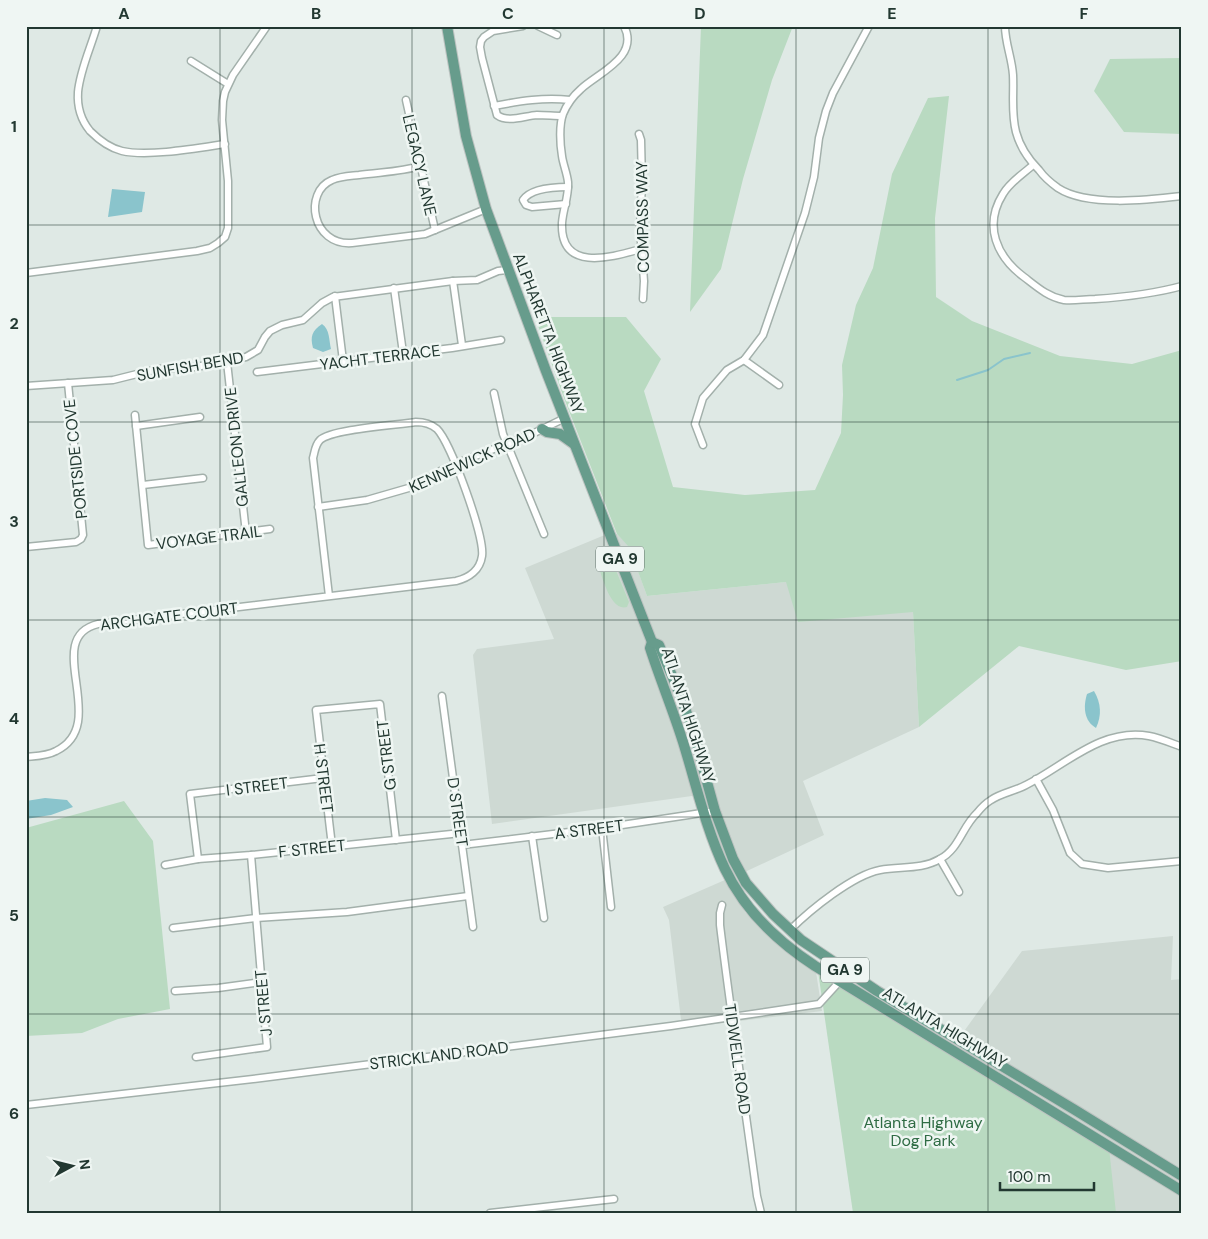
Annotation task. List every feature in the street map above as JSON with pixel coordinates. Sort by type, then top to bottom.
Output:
[{"type":"main road","name":"ALPHARETTA HIGHWAY","points":[[447,26],[466,136],[486,210],[652,642]]},
{"type":"main road","points":[[542,429],[560,434],[576,445]]},
{"type":"main road","name":"ATLANTA HIGHWAY","points":[[1182,1176],[846,971],[801,940],[762,904],[741,876],[726,843],[681,697],[659,645],[652,642],[650,648],[680,733],[703,812],[724,868],[749,907],[767,928],[791,950],[1182,1191]]},
{"type":"street","points":[[97,26],[78,92],[79,114],[96,136],[111,147],[129,152],[186,149],[225,144]]},
{"type":"street","points":[[26,273],[198,251],[210,248],[225,237],[228,228],[222,111],[225,92],[228,84],[267,26]]},
{"type":"street","points":[[523,26],[493,31],[484,37],[481,42],[482,58],[497,115],[502,118],[537,115],[562,116]]},
{"type":"street","points":[[538,26],[557,35]]},
{"type":"street","points":[[624,26],[627,33],[627,42],[622,56],[615,64],[582,88],[570,100],[562,116],[561,150],[568,187],[562,220],[562,233],[568,248],[574,254],[587,258],[598,258],[641,249]]},
{"type":"street","points":[[703,445],[695,424],[703,398],[728,370],[744,360],[763,335],[810,195],[819,138],[826,111],[833,93],[869,26]]},
{"type":"street","points":[[1005,26],[1013,75],[1013,116],[1020,145],[1033,165],[1059,189],[1095,200],[1110,201],[1182,196]]},
{"type":"street","points":[[191,61],[228,84]]},
{"type":"street","points":[[494,106],[536,98],[570,100]]},
{"type":"street","name":"LEGACY LANE","points":[[406,100],[435,230]]},
{"type":"street","name":"COMPASS WAY","points":[[639,134],[641,140],[643,299]]},
{"type":"street","points":[[1033,165],[1008,187],[1002,195],[994,216],[997,245],[1001,254],[1012,268],[1047,294],[1064,300],[1133,297],[1182,286]]},
{"type":"street","points":[[420,166],[330,180],[318,193],[316,206],[321,230],[326,236],[341,243],[352,243],[425,234],[486,210]]},
{"type":"street","points":[[566,204],[532,207],[526,205],[523,200],[526,194],[568,187]]},
{"type":"street","name":"SUNFISH BEND","points":[[26,386],[113,380],[157,369],[196,367],[216,362],[226,362],[253,354],[258,350],[264,337],[270,331],[282,325],[303,320],[322,303],[335,296],[453,281],[477,280],[498,271],[508,270]]},
{"type":"street","points":[[453,281],[462,346]]},
{"type":"street","points":[[394,288],[402,354]]},
{"type":"street","points":[[335,296],[343,361]]},
{"type":"street","name":"YACHT TERRACE","points":[[258,372],[502,340]]},
{"type":"street","points":[[744,360],[779,385]]},
{"type":"street","name":"GALLEON DRIVE","points":[[226,362],[246,533]]},
{"type":"street","name":"PORTSIDE COVE","points":[[26,547],[76,542],[83,535],[68,383]]},
{"type":"street","points":[[494,393],[502,434],[544,534]]},
{"type":"street","points":[[135,415],[143,485],[203,478]]},
{"type":"street","points":[[136,426],[200,417]]},
{"type":"street","name":"KENNEWICK ROAD","points":[[318,507],[368,500],[419,485],[442,470],[565,418]]},
{"type":"street","name":"ARCHGATE COURT","points":[[26,758],[56,752],[68,742],[76,731],[80,710],[73,652],[78,636],[88,627],[98,624],[456,581],[475,571],[480,564],[482,556],[481,545],[468,496],[456,464],[442,435],[436,428],[429,424],[416,422],[339,432],[321,438],[316,446],[313,458],[329,596]]},
{"type":"street","name":"VOYAGE TRAIL","points":[[143,485],[148,545],[270,529]]},
{"type":"street","name":"D STREET","points":[[442,696],[473,927]]},
{"type":"street","name":"G STREET","points":[[316,710],[380,704],[396,840]]},
{"type":"street","name":"H STREET","points":[[316,710],[332,846]]},
{"type":"street","points":[[790,930],[811,910],[861,876],[882,869],[917,867],[940,859],[955,846],[974,815],[991,800],[1026,785],[1081,751],[1100,742],[1119,737],[1149,736],[1182,747]]},
{"type":"street","name":"I STREET","points":[[198,859],[190,794],[323,778]]},
{"type":"street","points":[[1036,778],[1053,810],[1070,853],[1082,864],[1108,868],[1182,860]]},
{"type":"street","name":"A STREET","points":[[462,845],[602,828],[715,811]]},
{"type":"street","points":[[602,828],[611,907]]},
{"type":"street","name":"F STREET","points":[[164,864],[198,859],[461,834]]},
{"type":"street","points":[[532,836],[544,918]]},
{"type":"street","points":[[251,855],[256,918]]},
{"type":"street","points":[[940,859],[960,892]]},
{"type":"street","points":[[173,928],[256,918],[347,912],[468,896]]},
{"type":"street","name":"TIDWELL ROAD","points":[[722,905],[720,925],[731,1017],[741,1075],[756,1196],[761,1213]]},
{"type":"street","name":"J STREET","points":[[196,1057],[267,1047],[256,918]]},
{"type":"street","name":"STRICKLAND ROAD","points":[[26,1105],[253,1079],[819,1004],[840,981],[846,971]]},
{"type":"street","points":[[176,992],[261,982]]},
{"type":"street","points":[[490,1213],[614,1199]]},
{"type":"shaded area","points":[[612,532],[617,534],[629,546],[647,596],[786,582],[913,612],[919,727],[803,781],[824,835],[734,877],[745,912],[773,939],[816,972],[822,1011],[682,1028],[669,920],[663,907],[734,876],[699,795],[492,824],[473,655],[477,649],[554,639],[525,568]]},
{"type":"shaded area","points":[[1173,936],[1171,980],[1182,979],[1182,1213],[1113,1213],[949,1052],[1022,951]]},
{"type":"green space","points":[[701,26],[793,26],[772,80],[743,179],[721,269],[690,312]]},
{"type":"green space","points":[[1182,58],[1182,134],[1124,132],[1094,91],[1110,59]]},
{"type":"green space","points":[[949,96],[935,218],[936,297],[972,321],[1060,356],[1132,364],[1182,350],[1182,661],[1126,670],[1019,646],[919,727],[913,612],[798,622],[786,582],[647,596],[629,547],[617,534],[564,398],[535,317],[626,317],[661,359],[644,391],[673,487],[745,495],[815,490],[841,433],[842,365],[856,305],[873,268],[892,174],[928,98]]},
{"type":"green space","points":[[606,555],[610,556],[629,602],[627,607],[621,607],[616,604],[604,583],[597,562]]},
{"type":"green space","points":[[124,801],[153,841],[170,1009],[118,1019],[82,1033],[26,1036],[26,828]]},
{"type":"green space","name":"Atlanta Highway Dog Park","points":[[818,971],[1109,1148],[1116,1213],[853,1213]]},
{"type":"water","points":[[112,189],[145,192],[142,212],[108,217]]},
{"type":"water","points":[[322,324],[328,332],[331,349],[323,352],[313,348],[312,340],[314,332]]},
{"type":"water","points":[[1094,691],[1100,709],[1096,728],[1089,722],[1085,709],[1087,694]]},
{"type":"water","points":[[45,798],[67,800],[73,807],[51,815],[26,819],[26,801]]},
{"type":"waterway","points":[[957,380],[988,370],[1004,359],[1030,353]]}]
